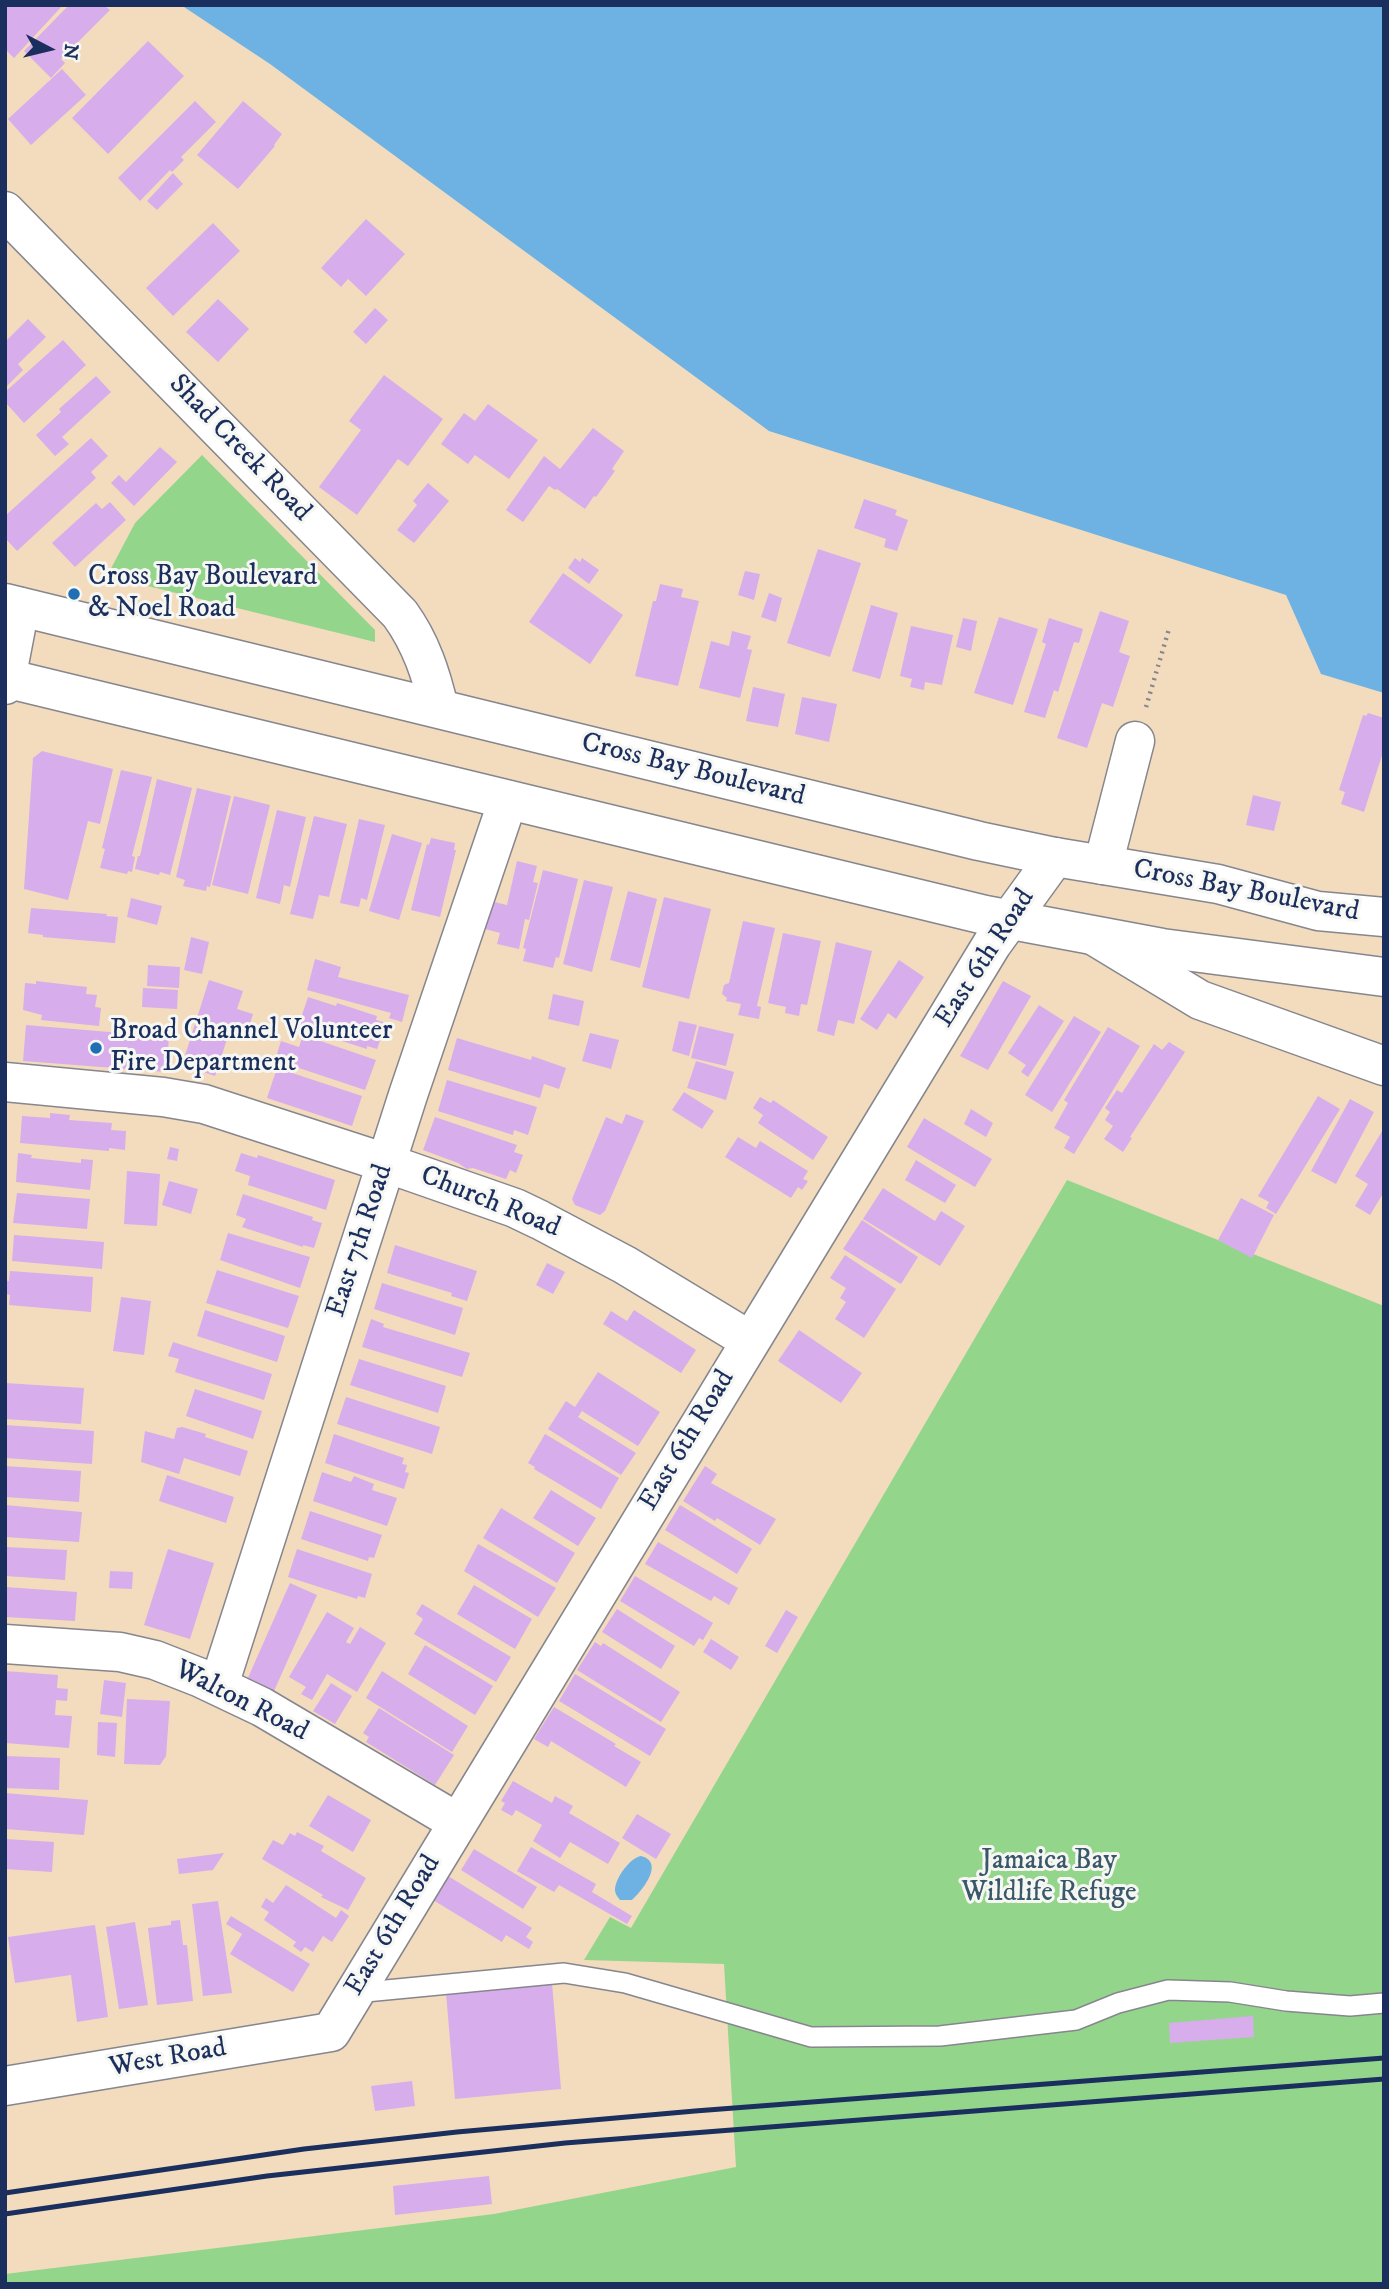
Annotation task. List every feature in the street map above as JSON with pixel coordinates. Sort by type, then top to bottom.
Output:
[{"type":"street","name":"Shad Creek Road","points":[[5,211],[400,614],[425,659],[439,708]]},
{"type":"street","name":"Cross Bay Boulevard","points":[[13,605],[920,827],[1055,857],[1218,884],[1318,911],[1384,917]]},
{"type":"street","points":[[13,605],[6,681],[1008,920],[1235,959],[1384,977]]},
{"type":"street","points":[[1103,865],[1135,741]]},
{"type":"street","name":"East 7th Road","points":[[219,1685],[386,1163],[508,800]]},
{"type":"street","name":"East 6th Road","points":[[331,2032],[749,1340],[1008,920],[1055,857]]},
{"type":"street","points":[[1096,937],[1200,1000],[1384,1066]]},
{"type":"street","name":"Church Road","points":[[5,1082],[163,1097],[204,1104],[386,1163],[515,1208],[540,1220],[625,1265],[749,1340]]},
{"type":"street","name":"Walton Road","points":[[5,1644],[120,1652],[155,1660],[219,1685],[285,1720],[457,1822]]},
{"type":"street","name":"West Road","points":[[5,2086],[331,2032]]},
{"type":"lane","points":[[355,1993],[564,1973],[625,1983],[811,2037],[940,2036],[1076,2020],[1118,2003],[1168,1990],[1230,1992],[1286,2001],[1350,2006],[1384,2003]]},
{"type":"path","points":[[1135,741],[1169,629]]},
{"type":"green space","points":[[202,455],[375,630],[375,642],[107,576],[135,523]]},
{"type":"green space","name":"Jamaica Bay Wildlife Refuge","points":[[1067,1180],[1384,1306],[1384,2284],[5,2284],[5,2274],[494,2214],[736,2167],[724,1964],[584,1960],[610,1917],[631,1928]]},
{"type":"water","points":[[181,5],[1384,5],[1384,693],[1321,674],[1286,595],[769,431],[270,64]]},
{"type":"water","points":[[641,1856],[651,1864],[650,1876],[632,1900],[620,1900],[615,1891],[618,1879],[628,1864]]},
{"type":"building","points":[[7,5],[63,5],[14,58],[5,49]]},
{"type":"building","points":[[69,5],[104,5],[110,10],[61,59],[65,63],[51,78],[24,51]]},
{"type":"building","points":[[148,41],[184,76],[108,154],[72,118]]},
{"type":"building","points":[[62,69],[86,95],[31,145],[8,119]]},
{"type":"building","points":[[195,101],[216,122],[181,157],[184,160],[172,172],[170,170],[140,201],[118,178]]},
{"type":"building","points":[[243,101],[282,134],[238,189],[197,155]]},
{"type":"building","points":[[173,173],[183,184],[157,210],[147,201]]},
{"type":"building","points":[[366,219],[405,254],[366,296],[348,279],[341,287],[321,268]]},
{"type":"building","points":[[213,223],[240,251],[173,316],[146,288]]},
{"type":"building","points":[[218,299],[249,329],[218,362],[186,332]]},
{"type":"building","points":[[375,308],[388,320],[366,344],[353,332]]},
{"type":"building","points":[[28,319],[46,337],[18,364],[23,370],[5,388],[5,342]]},
{"type":"building","points":[[63,340],[86,365],[24,423],[5,402],[5,392]]},
{"type":"building","points":[[384,375],[443,419],[408,466],[398,459],[357,515],[319,487],[361,430],[349,421]]},
{"type":"building","points":[[96,376],[111,392],[62,437],[69,444],[55,456],[36,435],[61,412],[59,409]]},
{"type":"building","points":[[488,404],[538,440],[509,479],[475,455],[468,464],[441,444],[464,413],[475,421]]},
{"type":"building","points":[[593,428],[624,451],[612,469],[615,471],[585,509],[549,486],[523,522],[506,510],[544,456],[560,469]]},
{"type":"building","points":[[91,438],[108,456],[91,472],[96,478],[17,551],[5,538],[5,516]]},
{"type":"building","points":[[160,447],[177,462],[134,506],[111,483],[119,475],[126,482]]},
{"type":"building","points":[[428,483],[449,501],[414,543],[397,530],[417,505],[413,501]]},
{"type":"building","points":[[864,499],[897,510],[895,515],[908,520],[897,551],[884,547],[886,539],[854,528]]},
{"type":"building","points":[[110,502],[126,520],[75,567],[52,543],[96,503],[102,509]]},
{"type":"building","points":[[818,549],[861,563],[830,657],[787,643]]},
{"type":"building","points":[[575,558],[580,562],[582,558],[599,570],[589,584],[568,568]]},
{"type":"building","points":[[745,571],[760,574],[754,600],[738,595]]},
{"type":"building","points":[[563,573],[623,615],[590,664],[529,622]]},
{"type":"building","points":[[660,584],[683,589],[681,597],[699,601],[678,686],[635,676],[653,601],[656,601]]},
{"type":"building","points":[[769,593],[782,598],[776,622],[761,617]]},
{"type":"building","points":[[871,605],[898,613],[880,679],[852,671]]},
{"type":"building","points":[[1100,611],[1129,621],[1119,652],[1130,656],[1113,707],[1102,703],[1087,748],[1057,738]]},
{"type":"building","points":[[999,617],[1038,629],[1013,705],[974,693]]},
{"type":"building","points":[[963,618],[977,621],[971,651],[956,647]]},
{"type":"building","points":[[1049,618],[1083,629],[1079,643],[1074,642],[1058,692],[1054,690],[1045,718],[1024,712],[1046,644],[1042,642]]},
{"type":"building","points":[[911,626],[953,635],[942,685],[925,682],[924,690],[910,687],[912,679],[900,676]]},
{"type":"building","points":[[732,631],[751,636],[747,649],[752,650],[740,698],[699,688],[711,641],[729,646]]},
{"type":"building","points":[[753,687],[785,694],[778,727],[746,721]]},
{"type":"building","points":[[802,697],[837,704],[829,742],[795,734]]},
{"type":"building","points":[[1368,713],[1384,718],[1384,749],[1364,812],[1341,804],[1345,792],[1339,790],[1363,715]]},
{"type":"building","points":[[42,751],[113,769],[100,824],[88,821],[68,900],[24,889],[33,758]]},
{"type":"building","points":[[121,770],[152,777],[132,856],[135,857],[132,872],[128,871],[127,874],[100,868],[105,849],[102,848]]},
{"type":"building","points":[[157,779],[192,788],[170,875],[135,869]]},
{"type":"building","points":[[197,788],[231,796],[210,887],[207,886],[206,891],[183,886],[185,880],[176,877]]},
{"type":"building","points":[[1253,795],[1281,802],[1274,831],[1246,825]]},
{"type":"building","points":[[234,796],[270,805],[248,894],[212,885]]},
{"type":"building","points":[[277,810],[306,817],[290,887],[284,885],[280,904],[256,898]]},
{"type":"building","points":[[314,816],[347,824],[329,897],[319,895],[313,919],[290,914]]},
{"type":"building","points":[[359,819],[385,825],[367,900],[361,898],[359,907],[340,903]]},
{"type":"building","points":[[392,834],[422,843],[399,920],[369,911]]},
{"type":"building","points":[[431,838],[455,843],[456,850],[440,917],[411,910],[427,844],[429,845]]},
{"type":"building","points":[[517,861],[537,866],[533,882],[538,883],[529,920],[525,919],[519,949],[497,944],[500,933],[485,929],[494,902],[507,905]]},
{"type":"building","points":[[543,870],[578,879],[559,958],[556,957],[553,968],[523,961],[526,949],[523,948]]},
{"type":"building","points":[[584,880],[613,887],[592,972],[563,964]]},
{"type":"building","points":[[628,891],[657,899],[640,968],[610,960]]},
{"type":"building","points":[[664,897],[711,909],[689,999],[642,987]]},
{"type":"building","points":[[131,898],[162,906],[157,925],[127,917]]},
{"type":"building","points":[[31,908],[118,917],[115,943],[43,937],[28,933]]},
{"type":"building","points":[[743,921],[775,928],[757,1006],[761,1007],[759,1019],[738,1015],[741,1004],[726,1001],[727,998],[722,994],[724,985],[729,983]]},
{"type":"building","points":[[783,933],[821,941],[807,1005],[801,1004],[799,1016],[785,1013],[786,1007],[768,1003]]},
{"type":"building","points":[[191,937],[209,942],[202,974],[184,970]]},
{"type":"building","points":[[836,942],[872,951],[854,1024],[838,1020],[834,1036],[817,1031]]},
{"type":"building","points":[[315,959],[341,967],[338,977],[409,995],[402,1022],[389,1018],[391,1013],[307,990]]},
{"type":"building","points":[[899,960],[924,977],[896,1019],[888,1013],[877,1030],[860,1019]]},
{"type":"building","points":[[148,965],[180,967],[179,988],[147,986]]},
{"type":"building","points":[[209,980],[243,991],[237,1009],[253,1014],[248,1030],[232,1024],[215,1076],[182,1065]]},
{"type":"building","points":[[36,981],[87,987],[86,994],[97,995],[95,1007],[101,1008],[99,1026],[41,1020],[42,1015],[23,1010],[25,983],[36,984]]},
{"type":"building","points":[[1003,981],[1031,996],[988,1070],[960,1056]]},
{"type":"building","points":[[143,988],[178,990],[177,1009],[142,1007]]},
{"type":"building","points":[[553,994],[584,1001],[579,1026],[548,1019]]},
{"type":"building","points":[[308,997],[377,1016],[376,1020],[386,1023],[377,1049],[367,1046],[367,1049],[298,1027]]},
{"type":"building","points":[[1039,1005],[1064,1021],[1028,1077],[1021,1072],[1026,1065],[1008,1053]]},
{"type":"building","points":[[1074,1016],[1101,1032],[1052,1112],[1025,1095]]},
{"type":"building","points":[[679,1021],[697,1025],[689,1056],[672,1051]]},
{"type":"building","name":"Broad Channel Volunteer Fire Department","points":[[26,1025],[169,1037],[166,1072],[23,1061]]},
{"type":"building","points":[[699,1026],[734,1034],[726,1066],[691,1058]]},
{"type":"building","points":[[1108,1027],[1140,1046],[1074,1154],[1064,1148],[1070,1137],[1054,1128],[1068,1103],[1064,1100]]},
{"type":"building","points":[[590,1033],[619,1040],[611,1069],[582,1061]]},
{"type":"building","points":[[303,1035],[376,1060],[365,1090],[275,1060],[281,1041],[299,1047]]},
{"type":"building","points":[[457,1038],[531,1060],[532,1056],[566,1068],[559,1089],[544,1084],[540,1098],[448,1070]]},
{"type":"building","points":[[1169,1042],[1185,1052],[1123,1152],[1104,1139],[1113,1126],[1105,1120],[1110,1112],[1105,1108],[1117,1090],[1122,1093],[1154,1044],[1162,1050]]},
{"type":"building","points":[[696,1061],[734,1072],[726,1100],[687,1088]]},
{"type":"building","points":[[277,1068],[362,1096],[352,1126],[267,1098]]},
{"type":"building","points":[[447,1080],[537,1107],[528,1135],[514,1130],[513,1135],[438,1111]]},
{"type":"building","points":[[684,1092],[714,1111],[702,1129],[672,1110]]},
{"type":"building","points":[[1318,1096],[1340,1109],[1276,1214],[1266,1208],[1269,1202],[1258,1196]]},
{"type":"building","points":[[760,1097],[771,1103],[773,1100],[828,1137],[813,1160],[758,1123],[763,1115],[753,1108]]},
{"type":"building","points":[[1350,1099],[1374,1112],[1336,1184],[1311,1171]]},
{"type":"building","points":[[971,1109],[993,1123],[986,1137],[964,1124]]},
{"type":"building","points":[[50,1113],[70,1115],[69,1120],[112,1123],[111,1130],[126,1131],[125,1150],[20,1143],[22,1116],[50,1118]]},
{"type":"building","points":[[626,1114],[644,1121],[605,1211],[600,1215],[575,1205],[572,1199],[606,1117],[622,1124]]},
{"type":"building","points":[[435,1117],[517,1145],[514,1152],[523,1155],[516,1173],[510,1170],[506,1179],[473,1168],[467,1169],[423,1150]]},
{"type":"building","points":[[924,1118],[992,1159],[975,1187],[907,1147]]},
{"type":"building","points":[[1384,1128],[1384,1192],[1370,1215],[1355,1206],[1368,1184],[1355,1176]]},
{"type":"building","points":[[738,1137],[756,1148],[760,1141],[808,1171],[803,1179],[808,1181],[802,1190],[798,1187],[791,1198],[725,1157]]},
{"type":"building","points":[[170,1147],[179,1149],[177,1161],[167,1159]]},
{"type":"building","points":[[18,1153],[32,1155],[31,1158],[81,1163],[81,1159],[93,1160],[90,1190],[16,1182]]},
{"type":"building","points":[[241,1153],[257,1158],[258,1155],[335,1180],[326,1210],[248,1185],[250,1176],[235,1171]]},
{"type":"building","points":[[916,1160],[956,1185],[945,1203],[905,1180]]},
{"type":"building","points":[[127,1171],[160,1174],[157,1226],[124,1224]]},
{"type":"building","points":[[169,1181],[198,1189],[191,1214],[162,1205]]},
{"type":"building","points":[[883,1188],[935,1221],[941,1211],[965,1226],[940,1266],[863,1219]]},
{"type":"building","points":[[17,1193],[90,1199],[87,1229],[13,1223]]},
{"type":"building","points":[[243,1194],[313,1217],[312,1220],[322,1223],[314,1248],[303,1247],[242,1227],[246,1219],[236,1215]]},
{"type":"building","points":[[1241,1198],[1274,1215],[1252,1258],[1218,1240]]},
{"type":"building","points":[[862,1220],[918,1257],[901,1284],[843,1249]]},
{"type":"building","points":[[228,1233],[310,1257],[300,1288],[220,1260]]},
{"type":"building","points":[[14,1235],[104,1242],[102,1269],[12,1261]]},
{"type":"building","points":[[395,1245],[477,1271],[467,1301],[451,1296],[452,1293],[387,1273]]},
{"type":"building","points":[[845,1255],[896,1289],[864,1338],[835,1319],[846,1302],[840,1298],[846,1288],[830,1278]]},
{"type":"building","points":[[547,1263],[565,1272],[553,1294],[536,1285]]},
{"type":"building","points":[[217,1270],[299,1296],[288,1328],[206,1303]]},
{"type":"building","points":[[10,1271],[93,1277],[91,1312],[9,1305],[10,1295],[5,1294],[5,1280],[9,1281]]},
{"type":"building","points":[[382,1283],[463,1308],[455,1335],[374,1309]]},
{"type":"building","points":[[121,1297],[151,1301],[144,1355],[113,1351]]},
{"type":"building","points":[[205,1310],[285,1336],[277,1362],[197,1336]]},
{"type":"building","points":[[634,1310],[696,1350],[681,1373],[603,1324],[611,1311],[627,1321]]},
{"type":"building","points":[[371,1319],[384,1324],[383,1327],[470,1353],[462,1377],[362,1347]]},
{"type":"building","points":[[799,1330],[862,1373],[841,1403],[778,1361]]},
{"type":"building","points":[[173,1342],[272,1374],[264,1400],[175,1372],[179,1359],[168,1356]]},
{"type":"building","points":[[359,1359],[446,1386],[438,1413],[350,1385]]},
{"type":"building","points":[[598,1372],[660,1412],[638,1446],[582,1411],[578,1417],[636,1453],[621,1475],[548,1429],[566,1401],[575,1407]]},
{"type":"building","points":[[5,1383],[84,1388],[81,1424],[5,1419]]},
{"type":"building","points":[[195,1389],[262,1411],[253,1439],[186,1416]]},
{"type":"building","points":[[346,1397],[440,1427],[432,1454],[337,1424]]},
{"type":"building","points":[[5,1425],[94,1431],[92,1464],[5,1458]]},
{"type":"building","points":[[182,1427],[248,1451],[240,1476],[184,1458],[179,1474],[141,1462],[145,1431],[174,1439],[177,1428]]},
{"type":"building","points":[[334,1434],[404,1458],[402,1464],[407,1465],[405,1472],[409,1473],[404,1489],[325,1463]]},
{"type":"building","points":[[545,1434],[619,1478],[601,1509],[528,1463]]},
{"type":"building","points":[[5,1466],[81,1471],[79,1502],[5,1497]]},
{"type":"building","points":[[705,1466],[717,1474],[711,1483],[776,1519],[760,1545],[717,1518],[715,1521],[683,1501]]},
{"type":"building","points":[[322,1472],[351,1482],[354,1476],[374,1484],[372,1490],[397,1498],[387,1526],[313,1501]]},
{"type":"building","points":[[167,1475],[234,1497],[226,1523],[159,1501]]},
{"type":"building","points":[[551,1490],[596,1518],[578,1546],[533,1518]]},
{"type":"building","points":[[5,1505],[82,1512],[79,1542],[5,1537]]},
{"type":"building","points":[[680,1505],[752,1549],[737,1574],[665,1530]]},
{"type":"building","points":[[501,1508],[575,1553],[557,1583],[483,1538]]},
{"type":"building","points":[[310,1511],[382,1535],[374,1558],[369,1557],[368,1561],[301,1539]]},
{"type":"building","points":[[658,1542],[738,1588],[729,1605],[714,1596],[711,1601],[645,1564]]},
{"type":"building","points":[[478,1544],[556,1588],[538,1617],[464,1571]]},
{"type":"building","points":[[5,1547],[67,1550],[65,1580],[5,1576]]},
{"type":"building","points":[[168,1549],[214,1563],[190,1639],[144,1625]]},
{"type":"building","points":[[297,1549],[372,1574],[365,1598],[358,1596],[357,1599],[288,1577]]},
{"type":"building","points":[[110,1571],[133,1572],[132,1589],[109,1588]]},
{"type":"building","points":[[635,1576],[713,1623],[703,1640],[699,1638],[694,1646],[620,1601]]},
{"type":"building","points":[[290,1583],[317,1595],[274,1691],[247,1680]]},
{"type":"building","points":[[474,1585],[532,1619],[515,1649],[457,1614]]},
{"type":"building","points":[[5,1587],[77,1592],[75,1621],[5,1617]]},
{"type":"building","points":[[422,1604],[511,1657],[496,1682],[414,1634],[423,1619],[416,1614]]},
{"type":"building","points":[[617,1609],[675,1646],[661,1669],[602,1632]]},
{"type":"building","points":[[786,1610],[798,1617],[777,1653],[765,1646]]},
{"type":"building","points":[[327,1612],[354,1628],[346,1642],[350,1644],[360,1627],[386,1643],[357,1692],[327,1674],[312,1700],[301,1694],[306,1687],[289,1677]]},
{"type":"building","points":[[711,1639],[739,1657],[731,1670],[703,1652]]},
{"type":"building","points":[[595,1642],[601,1646],[603,1643],[680,1692],[661,1722],[577,1670]]},
{"type":"building","points":[[425,1645],[493,1686],[475,1715],[408,1674]]},
{"type":"building","points":[[5,1671],[58,1675],[57,1688],[68,1689],[67,1701],[56,1700],[55,1715],[72,1716],[69,1748],[5,1743]]},
{"type":"building","points":[[382,1671],[468,1726],[452,1752],[366,1698]]},
{"type":"building","points":[[575,1674],[666,1729],[650,1756],[559,1701]]},
{"type":"building","points":[[104,1680],[126,1683],[122,1717],[100,1714]]},
{"type":"building","points":[[331,1683],[352,1696],[335,1724],[313,1711]]},
{"type":"building","points":[[127,1699],[170,1701],[166,1756],[160,1765],[124,1764]]},
{"type":"building","points":[[554,1707],[641,1762],[626,1787],[551,1741],[548,1747],[534,1739]]},
{"type":"building","points":[[379,1708],[454,1755],[435,1785],[366,1742],[369,1737],[363,1733]]},
{"type":"building","points":[[98,1722],[117,1723],[115,1757],[97,1755]]},
{"type":"building","points":[[5,1756],[60,1758],[59,1790],[5,1788]]},
{"type":"building","points":[[513,1781],[552,1803],[555,1796],[573,1806],[569,1813],[620,1843],[608,1864],[570,1842],[560,1858],[533,1841],[542,1825],[516,1810],[512,1816],[501,1810],[505,1803],[501,1801]]},
{"type":"building","points":[[5,1793],[88,1800],[84,1835],[5,1829]]},
{"type":"building","points":[[328,1795],[371,1820],[353,1852],[309,1826]]},
{"type":"building","points":[[637,1814],[671,1834],[656,1859],[622,1838]]},
{"type":"building","points":[[297,1832],[324,1846],[321,1851],[366,1878],[348,1910],[321,1897],[323,1895],[262,1859],[273,1840],[283,1845],[290,1833],[295,1836]]},
{"type":"building","points":[[5,1839],[54,1842],[52,1872],[5,1869]]},
{"type":"building","points":[[531,1847],[596,1884],[592,1892],[632,1916],[627,1924],[559,1885],[554,1892],[517,1871]]},
{"type":"building","points":[[474,1849],[537,1887],[523,1909],[461,1870]]},
{"type":"building","points":[[224,1853],[213,1870],[179,1874],[177,1859]]},
{"type":"building","points":[[448,1876],[532,1928],[526,1937],[533,1942],[529,1949],[506,1935],[502,1942],[433,1900]]},
{"type":"building","points":[[286,1885],[336,1918],[341,1910],[349,1916],[332,1942],[323,1936],[313,1952],[305,1947],[301,1952],[293,1946],[296,1942],[264,1920],[269,1912],[261,1907],[266,1898],[273,1903]]},
{"type":"building","points":[[218,1901],[232,1993],[203,1996],[192,1904]]},
{"type":"building","points":[[231,1916],[310,1964],[293,1992],[230,1954],[242,1934],[226,1924]]},
{"type":"building","points":[[180,1920],[183,1945],[187,1945],[193,2001],[157,2005],[148,1928],[171,1925],[171,1921]]},
{"type":"building","points":[[135,1922],[148,2005],[119,2009],[106,1927]]},
{"type":"building","points":[[95,1925],[108,2017],[77,2022],[71,1975],[15,1983],[8,1937]]},
{"type":"building","points":[[552,1983],[561,2089],[455,2099],[446,1993]]},
{"type":"building","points":[[1253,2016],[1254,2037],[1170,2043],[1169,2023]]},
{"type":"building","points":[[412,2081],[415,2106],[375,2111],[371,2086]]},
{"type":"building","points":[[489,2176],[492,2204],[395,2215],[393,2186]]},
{"type":"railway","points":[[5,2193],[304,2149],[457,2132],[1384,2058]]},
{"type":"railway","points":[[5,2214],[267,2176],[565,2143],[1384,2079]]},
{"type":"place","name":"Cross Bay Boulevard & Noel Road","points":[[74,594]]},
{"type":"place","name":"Broad Channel Volunteer Fire Department","points":[[96,1048]]}]
